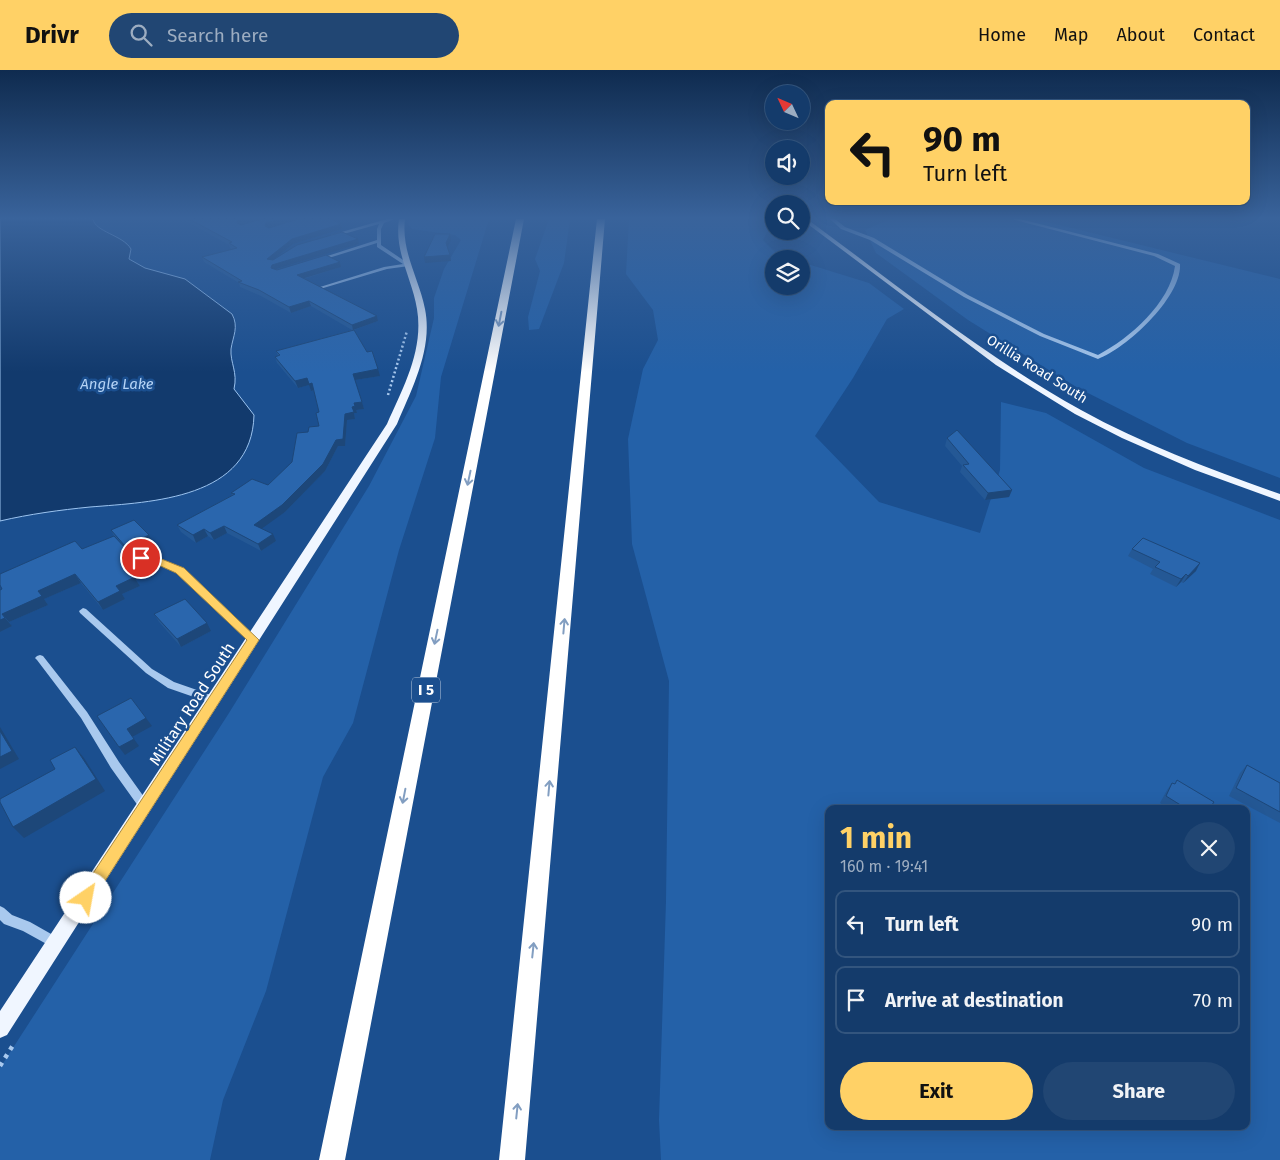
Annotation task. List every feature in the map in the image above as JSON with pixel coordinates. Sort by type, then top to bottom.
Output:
[{"type":"highway","name":"I 5","points":[[332,1160],[510,270]]},
{"type":"highway","points":[[512,1160],[596,270]]},
{"type":"main road","name":"Military Road South","points":[[0,1028],[392,424],[405,393],[423,332],[421,310],[409,270]]},
{"type":"main road","name":"Orillia Road South","points":[[872,270],[992,358],[1078,412],[1125,436],[1199,468],[1280,498]]},
{"type":"street","points":[[322,288],[380,270]]},
{"type":"street","points":[[923,270],[966,296],[1042,336],[1098,357],[1110,352],[1160,306],[1176,280],[1177,270]]},
{"type":"street","points":[[141,558],[156,560],[180,571],[253,640]]},
{"type":"street","points":[[82,611],[149,671],[170,684],[214,700]]},
{"type":"street","points":[[40,658],[84,715],[115,765],[145,807]]},
{"type":"street","points":[[0,912],[8,920],[26,926],[56,943]]},
{"type":"shaded area","points":[[444,270],[474,270],[441,377],[435,438],[399,550],[353,723],[323,777],[266,991],[223,1100],[210,1160],[0,1160],[0,1068],[229,713],[369,486],[416,396],[434,318],[434,298]]},
{"type":"shaded area","points":[[561,270],[539,329],[529,330],[528,317],[540,271]]},
{"type":"shaded area","points":[[626,270],[765,270],[765,295],[810,295],[810,270],[826,270],[869,283],[904,309],[887,319],[853,378],[815,436],[879,502],[980,533],[1000,470],[1001,402],[1046,413],[1144,468],[1280,520],[1280,1160],[661,1160],[659,1120],[666,901],[669,681],[632,544],[628,439],[643,369],[658,340],[653,310],[626,274]]},
{"type":"shaded area","points":[[899,270],[1243,270],[1280,279],[1280,478],[1187,443],[1078,388],[968,320]]},
{"type":"water","name":"Angle Lake","points":[[0,270],[152,270],[185,279],[232,314],[235,323],[231,349],[235,373],[234,389],[254,415],[249,443],[236,464],[218,480],[194,491],[169,498],[56,511],[0,521]]},
{"type":"building","points":[[223,270],[314,270],[297,275],[377,316],[352,325],[309,301],[289,307],[259,290],[238,282],[242,281]]},
{"type":"building","points":[[354,330],[367,352],[372,351],[378,369],[353,374],[362,402],[354,403],[355,406],[352,407],[354,412],[345,414],[343,439],[336,440],[323,464],[282,505],[254,525],[273,534],[258,544],[224,526],[210,533],[204,529],[193,535],[177,525],[235,494],[231,493],[252,479],[268,485],[292,462],[297,433],[308,432],[309,427],[319,426],[316,413],[319,412],[312,383],[309,384],[307,378],[295,381],[275,357],[280,355],[276,351]]},
{"type":"building","points":[[957,430],[1012,490],[988,493],[963,465],[969,464],[947,438]]},
{"type":"building","points":[[134,520],[149,535],[125,546],[111,530]]},
{"type":"building","points":[[114,536],[142,566],[130,572],[135,577],[116,586],[120,591],[98,602],[75,574],[38,591],[42,596],[2,614],[5,618],[0,620],[0,590],[2,589],[0,574],[75,541],[82,549]]},
{"type":"building","points":[[1143,538],[1200,563],[1188,576],[1186,574],[1181,579],[1155,567],[1160,562],[1132,549]]},
{"type":"building","points":[[185,599],[207,623],[177,639],[154,614]]},
{"type":"building","points":[[131,698],[146,718],[127,729],[134,739],[119,747],[97,716]]},
{"type":"building","points":[[0,731],[12,751],[0,757]]},
{"type":"building","points":[[75,747],[96,779],[13,827],[0,799],[55,769],[50,760]]},
{"type":"building","points":[[1247,765],[1280,783],[1280,812],[1236,788]]},
{"type":"building","points":[[1177,780],[1214,802],[1212,805],[1181,805],[1166,796],[1172,783],[1175,784]]},
{"type":"route","points":[[86,898],[253,640],[180,571],[156,560],[141,558]]}]
